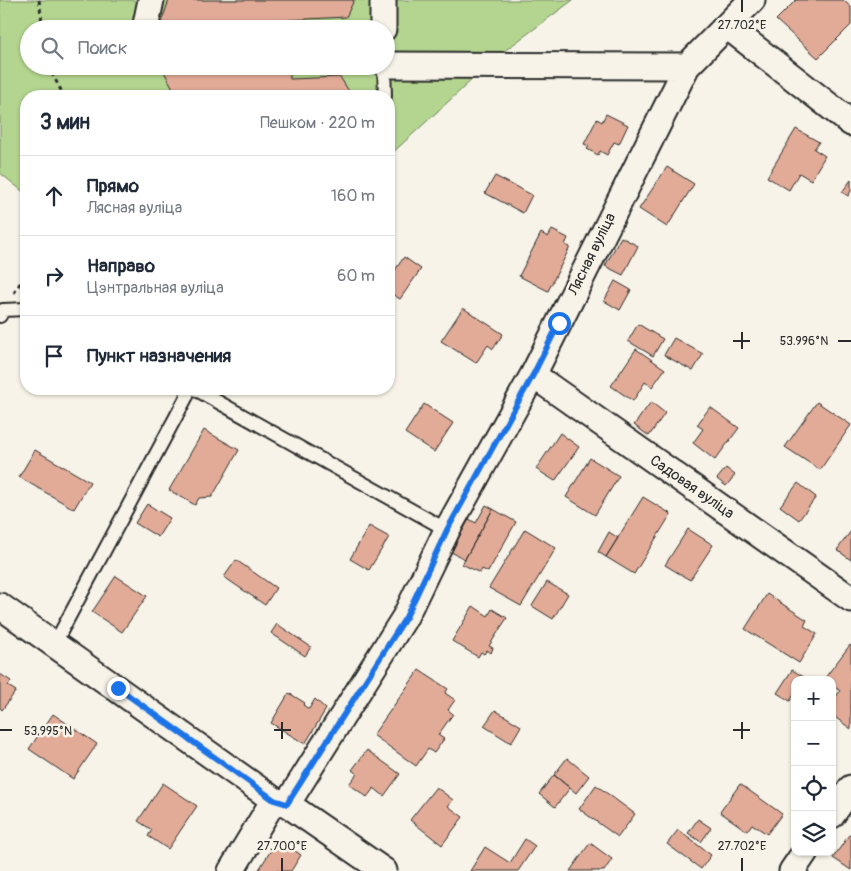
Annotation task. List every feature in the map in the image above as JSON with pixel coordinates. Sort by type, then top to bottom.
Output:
[{"type":"street","points":[[147,20],[151,0]]},
{"type":"street","points":[[383,0],[383,20]]},
{"type":"street","name":"Лясная вуліца","points":[[231,871],[281,802],[406,617],[447,530],[533,375],[687,66],[752,0]]},
{"type":"street","points":[[727,26],[851,123]]},
{"type":"street","points":[[395,66],[687,66]]},
{"type":"street","name":"Садовая вуліца","points":[[533,375],[851,599]]},
{"type":"street","points":[[0,606],[281,802],[384,871]]},
{"type":"street","points":[[835,811],[851,788]]},
{"type":"street","points":[[792,871],[802,856]]},
{"type":"lane","points":[[385,75],[385,90]]},
{"type":"lane","points":[[0,316],[2,310],[20,309]]},
{"type":"lane","points":[[55,644],[187,395]]},
{"type":"lane","points":[[206,395],[447,530]]},
{"type":"path","points":[[39,0],[42,20]]},
{"type":"path","points":[[53,75],[61,90]]},
{"type":"green space","points":[[0,0],[573,0],[499,55],[395,150],[395,90],[20,90],[20,189],[0,173]]},
{"type":"building","points":[[169,0],[354,0],[346,17],[288,20],[162,20]]},
{"type":"building","points":[[796,0],[843,0],[851,7],[851,25],[818,58],[776,20]]},
{"type":"building","points":[[166,75],[290,75],[290,79],[340,77],[348,90],[174,90]]},
{"type":"building","points":[[606,114],[628,125],[619,144],[614,142],[607,155],[600,151],[598,155],[587,149],[589,146],[584,144],[597,119],[602,122]]},
{"type":"building","points":[[796,129],[819,142],[814,149],[825,156],[811,180],[799,173],[789,190],[767,177]]},
{"type":"building","points":[[667,167],[694,184],[667,227],[639,209]]},
{"type":"building","points":[[495,176],[532,195],[523,213],[485,193]]},
{"type":"building","points":[[851,180],[851,191],[848,196],[842,192]]},
{"type":"building","points":[[552,230],[568,238],[565,245],[570,247],[548,291],[519,276],[541,233],[548,237]]},
{"type":"building","points":[[621,237],[638,246],[623,275],[605,266]]},
{"type":"building","points":[[404,257],[421,269],[400,299],[395,296],[395,270]]},
{"type":"building","points":[[615,281],[631,290],[620,310],[604,301]]},
{"type":"building","points":[[463,308],[503,334],[493,349],[488,345],[476,363],[441,341]]},
{"type":"building","points":[[638,324],[663,339],[653,356],[628,341]]},
{"type":"building","points":[[674,338],[703,354],[693,371],[664,355]]},
{"type":"building","points":[[636,349],[665,369],[652,387],[645,382],[633,401],[611,386]]},
{"type":"building","points":[[651,402],[665,413],[649,436],[634,425]]},
{"type":"building","points":[[817,402],[851,425],[820,470],[785,447]]},
{"type":"building","points":[[424,404],[453,423],[434,452],[405,433]]},
{"type":"building","points":[[710,407],[739,428],[715,460],[693,443],[703,429],[697,425]]},
{"type":"building","points":[[204,430],[239,450],[212,497],[199,498],[195,505],[169,490]]},
{"type":"building","points":[[560,433],[579,447],[555,481],[536,469]]},
{"type":"building","points":[[35,450],[90,482],[74,509],[19,477]]},
{"type":"building","points":[[590,458],[619,476],[595,515],[566,497]]},
{"type":"building","points":[[726,468],[735,475],[726,486],[717,479]]},
{"type":"building","points":[[798,483],[816,497],[799,520],[780,506]]},
{"type":"building","points":[[643,497],[671,514],[634,574],[606,557]]},
{"type":"building","points":[[147,504],[170,518],[158,537],[135,523]]},
{"type":"building","points":[[486,505],[493,509],[465,559],[451,552],[469,519],[476,523]]},
{"type":"building","points":[[493,509],[516,522],[488,572],[482,569],[480,573],[462,564]]},
{"type":"building","points":[[369,526],[389,537],[369,570],[350,559]]},
{"type":"building","points":[[525,529],[556,548],[521,606],[489,588]]},
{"type":"building","points":[[688,529],[713,545],[690,580],[665,565]]},
{"type":"building","points":[[851,531],[851,560],[837,550]]},
{"type":"building","points":[[609,532],[618,538],[606,557],[598,552]]},
{"type":"building","points":[[236,560],[276,588],[265,605],[224,577]]},
{"type":"building","points":[[116,576],[147,596],[122,632],[92,612]]},
{"type":"building","points":[[547,582],[568,594],[553,619],[532,606]]},
{"type":"building","points":[[767,594],[807,620],[804,626],[817,634],[799,663],[745,629]]},
{"type":"building","points":[[473,606],[488,616],[492,609],[507,618],[489,646],[493,648],[491,653],[487,650],[484,654],[481,652],[478,657],[452,641]]},
{"type":"building","points":[[277,624],[311,647],[305,656],[271,633]]},
{"type":"building","points":[[850,645],[851,729],[836,718],[836,696],[840,691],[836,688],[836,676],[826,676]]},
{"type":"building","points":[[419,670],[448,689],[445,693],[455,700],[448,710],[453,714],[438,735],[444,739],[434,753],[428,749],[416,766],[373,735]]},
{"type":"building","points":[[792,670],[802,676],[791,676],[790,701],[777,693]]},
{"type":"building","points":[[0,674],[11,681],[8,686],[16,691],[2,710],[0,708]]},
{"type":"building","points":[[289,693],[305,703],[303,705],[309,709],[315,699],[326,709],[305,744],[271,723]]},
{"type":"building","points":[[495,710],[521,726],[511,743],[484,726]]},
{"type":"building","points":[[53,714],[97,744],[73,779],[29,749]]},
{"type":"building","points":[[367,750],[400,774],[384,796],[374,788],[367,797],[349,784],[357,774],[352,770]]},
{"type":"building","points":[[567,758],[589,776],[576,793],[554,775]]},
{"type":"building","points":[[554,775],[570,788],[555,807],[539,794]]},
{"type":"building","points":[[163,783],[197,806],[168,849],[148,836],[152,830],[138,821]]},
{"type":"building","points":[[740,784],[782,814],[767,834],[752,824],[747,831],[720,812]]},
{"type":"building","points":[[596,785],[635,814],[618,837],[579,809]]},
{"type":"building","points":[[436,787],[453,800],[448,806],[463,817],[442,845],[410,820]]},
{"type":"building","points":[[698,819],[711,828],[701,842],[688,833]]},
{"type":"building","points":[[678,830],[711,855],[701,869],[667,844]]},
{"type":"building","points":[[849,835],[851,836],[851,870],[833,858]]},
{"type":"building","points":[[278,839],[301,855],[291,871],[258,871]]},
{"type":"building","points":[[525,839],[535,846],[518,871],[470,871],[485,847],[510,863]]},
{"type":"building","points":[[590,843],[612,859],[604,871],[570,871]]},
{"type":"route","points":[[118,688],[274,800],[287,804],[406,617],[447,530],[533,375],[559,323]]}]
